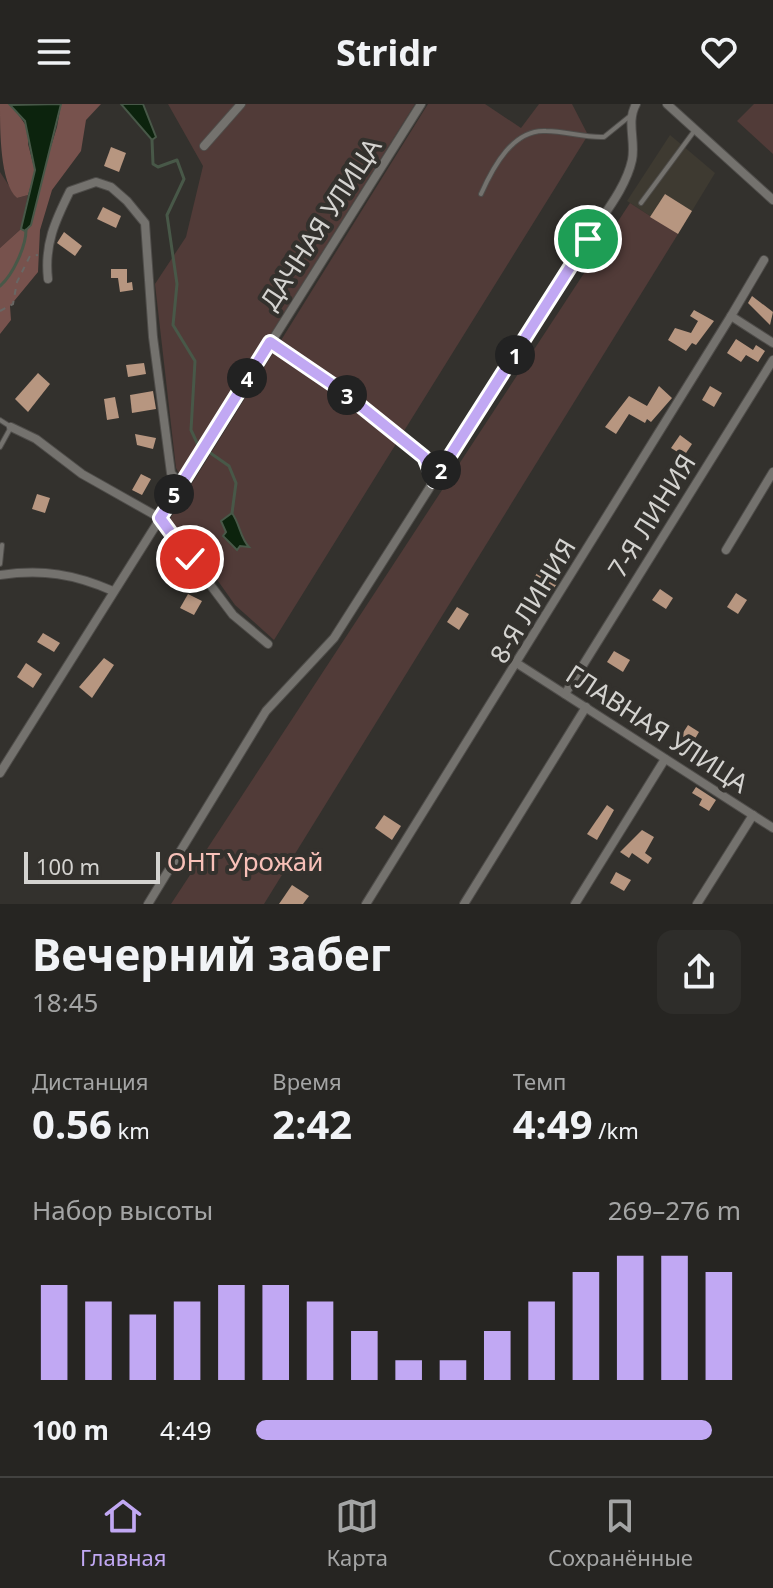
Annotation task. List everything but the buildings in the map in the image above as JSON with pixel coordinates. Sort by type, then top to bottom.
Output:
[{"type":"street","points":[[204,146],[241,104]]},
{"type":"street","name":"ДАЧНАЯ УЛИЦА","points":[[0,773],[421,104]]},
{"type":"street","points":[[148,904],[266,711],[334,638],[629,173],[633,156],[630,116],[636,104]]},
{"type":"street","points":[[667,104],[773,200]]},
{"type":"street","points":[[48,279],[45,255],[52,227],[70,191],[96,182],[111,187],[141,215],[146,236],[153,337],[171,473],[180,484]]},
{"type":"street","name":"8-Я ЛИНИЯ","points":[[366,904],[518,664],[764,260]]},
{"type":"street","points":[[731,316],[773,343]]},
{"type":"street","name":"7-Я ЛИНИЯ","points":[[565,694],[773,360]]},
{"type":"street","points":[[11,427],[36,439],[82,474],[160,518],[233,615],[268,644]]},
{"type":"street","points":[[726,550],[773,472]]},
{"type":"street","points":[[0,575],[25,571],[68,573],[113,591]]},
{"type":"street","name":"ГЛАВНАЯ УЛИЦА","points":[[518,664],[773,828]]},
{"type":"street","points":[[464,904],[586,707]]},
{"type":"street","points":[[575,904],[665,759]]},
{"type":"street","points":[[697,904],[753,815]]},
{"type":"lane","points":[[481,194],[496,165],[526,134],[547,130],[604,137],[630,116]]},
{"type":"lane","points":[[641,203],[695,130]]},
{"type":"lane","points":[[270,342],[342,391],[424,457],[434,481]]},
{"type":"lane","points":[[0,420],[11,427],[0,447]]},
{"type":"lane","points":[[0,564],[2,545]]},
{"type":"path","points":[[0,311],[13,304],[17,282],[30,256],[45,255]]},
{"type":"shaded area","points":[[0,104],[11,104],[29,130],[28,144],[35,171],[28,195],[17,198],[11,191],[4,169]]},
{"type":"shaded area","points":[[61,104],[101,104],[86,120],[81,151],[52,190],[40,230],[38,272],[10,306],[11,320],[0,334],[0,248],[21,229],[25,231],[57,127]]},
{"type":"shaded area","points":[[61,104],[31,225],[25,231],[21,229],[35,170],[25,121],[10,105]]},
{"type":"shaded area","points":[[121,104],[143,104],[156,137],[152,140]]},
{"type":"shaded area","points":[[670,135],[715,173],[678,234],[627,201]]},
{"type":"shaded area","points":[[232,513],[249,547],[240,546],[237,550],[223,536],[226,532],[221,521]]},
{"type":"green space","points":[[168,104],[415,104],[181,477],[176,468],[155,284],[186,237],[203,166]]},
{"type":"green space","points":[[428,104],[485,104],[521,128],[539,104],[572,104],[588,135],[274,640],[235,605],[206,564],[168,522]]},
{"type":"green space","points":[[754,104],[773,104],[773,154],[737,121]]},
{"type":"green space","points":[[0,172],[17,198],[28,195],[21,229],[0,248]]},
{"type":"green space","name":"ОНТ Урожай","points":[[630,203],[678,234],[264,904],[171,904]]},
{"type":"waterway","points":[[152,140],[153,164],[158,167],[177,160],[184,179],[167,215],[177,284],[173,325],[195,361],[191,430],[198,445]]},
{"type":"waterway","points":[[0,286],[18,260],[26,230]]},
{"type":"waterway","points":[[209,452],[229,466],[236,483],[232,513]]},
{"type":"route","points":[[190,559],[160,518],[270,342],[342,391],[424,457],[434,481],[588,239]]}]
